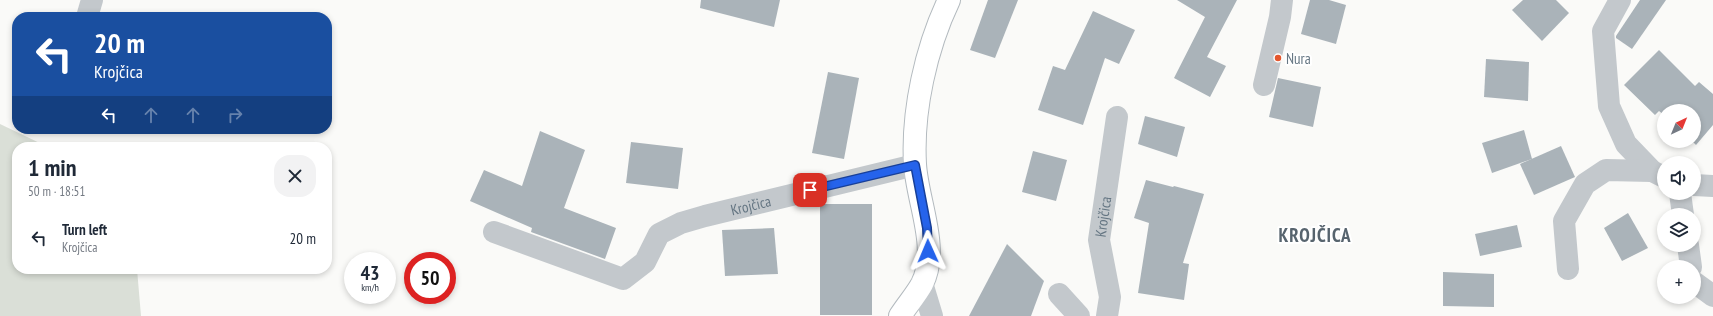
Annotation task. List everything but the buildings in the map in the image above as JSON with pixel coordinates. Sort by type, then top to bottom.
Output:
[{"type":"main road","points":[[900,316],[922,283],[928,262],[927,228],[915,165],[918,102],[937,25],[949,0]]},
{"type":"street","points":[[88,12],[92,0]]},
{"type":"street","points":[[1264,85],[1280,17],[1282,0]]},
{"type":"street","points":[[1620,0],[1603,31],[1609,106],[1626,144],[1657,173]]},
{"type":"street","name":"Krojčica","points":[[1107,316],[1110,297],[1099,240],[1117,117]]},
{"type":"street","name":"Krojčica","points":[[494,232],[623,279],[645,262],[659,234],[681,223],[915,165]]},
{"type":"street","points":[[1568,269],[1564,221],[1585,184],[1606,170],[1657,174]]},
{"type":"street","points":[[1701,185],[1713,186]]},
{"type":"street","points":[[922,283],[932,316]]},
{"type":"street","points":[[1701,287],[1713,296]]},
{"type":"street","points":[[1059,294],[1079,316]]},
{"type":"shaded area","points":[[0,124],[12,130],[12,134],[21,134],[38,142],[12,142],[12,274],[137,274],[141,316],[0,316]]},
{"type":"place","name":"Nura","points":[[1278,58]]},
{"type":"district","name":"KROJČICA","points":[[1315,235]]},
{"type":"route","points":[[810,190],[915,165],[927,228],[928,251]]}]
